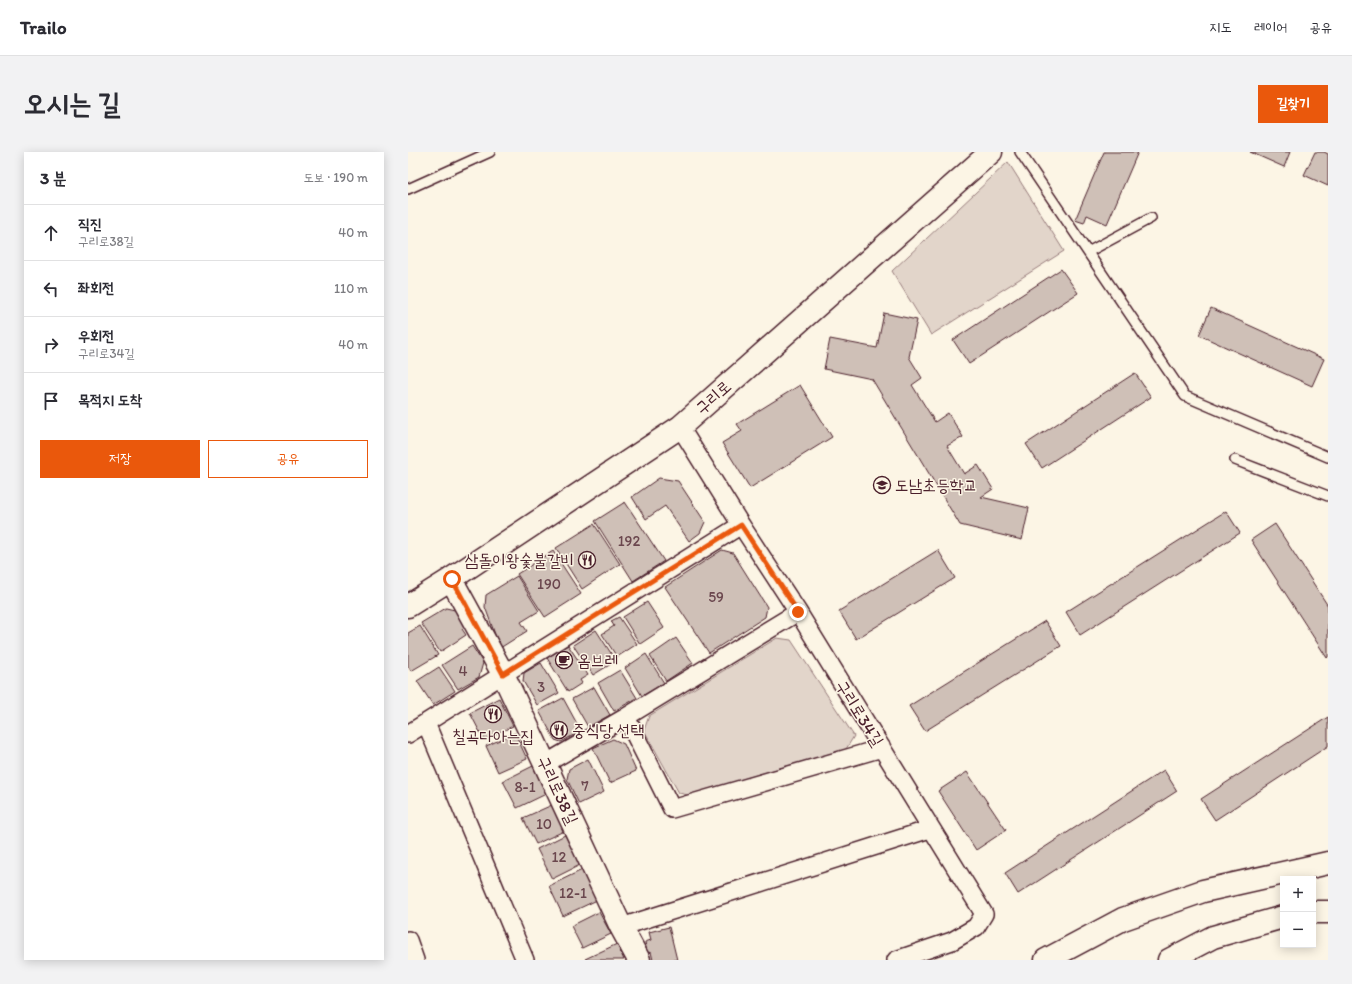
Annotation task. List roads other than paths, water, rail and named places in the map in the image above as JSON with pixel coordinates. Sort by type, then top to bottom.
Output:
[{"type":"street","name":"구리로","points":[[408,606],[452,579],[680,427],[991,152]]},
{"type":"street","name":"구리로34길","points":[[680,427],[741,525],[798,612],[930,829],[984,914],[976,926],[952,941],[896,960]]},
{"type":"street","points":[[408,734],[741,525]]},
{"type":"street","name":"구리로38길","points":[[452,579],[503,674],[621,927],[639,960]]},
{"type":"street","points":[[545,764],[626,717],[798,612]]},
{"type":"street","points":[[626,717],[672,809],[882,748]]},
{"type":"street","points":[[426,723],[525,960]]},
{"type":"street","points":[[621,927],[930,829]]},
{"type":"street","points":[[1046,960],[1124,919],[1203,891],[1328,863]]},
{"type":"street","points":[[1316,912],[1328,912]]},
{"type":"street","points":[[1169,960],[1213,937],[1280,919]]},
{"type":"street","points":[[408,940],[415,960]]},
{"type":"lane","points":[[408,189],[490,152]]},
{"type":"lane","points":[[1020,152],[1186,396],[1328,457]]},
{"type":"lane","points":[[1088,252],[1151,218]]},
{"type":"lane","points":[[1235,460],[1328,496]]},
{"type":"place","name":"도남초등학교","points":[[882,485]]},
{"type":"place","name":"삼돌이왕숯불갈비","points":[[587,560]]},
{"type":"place","name":"옴브레","points":[[564,660]]},
{"type":"place","name":"칠곡다아는집","points":[[493,714]]},
{"type":"place","name":"중식당 선택","points":[[559,730]]}]
